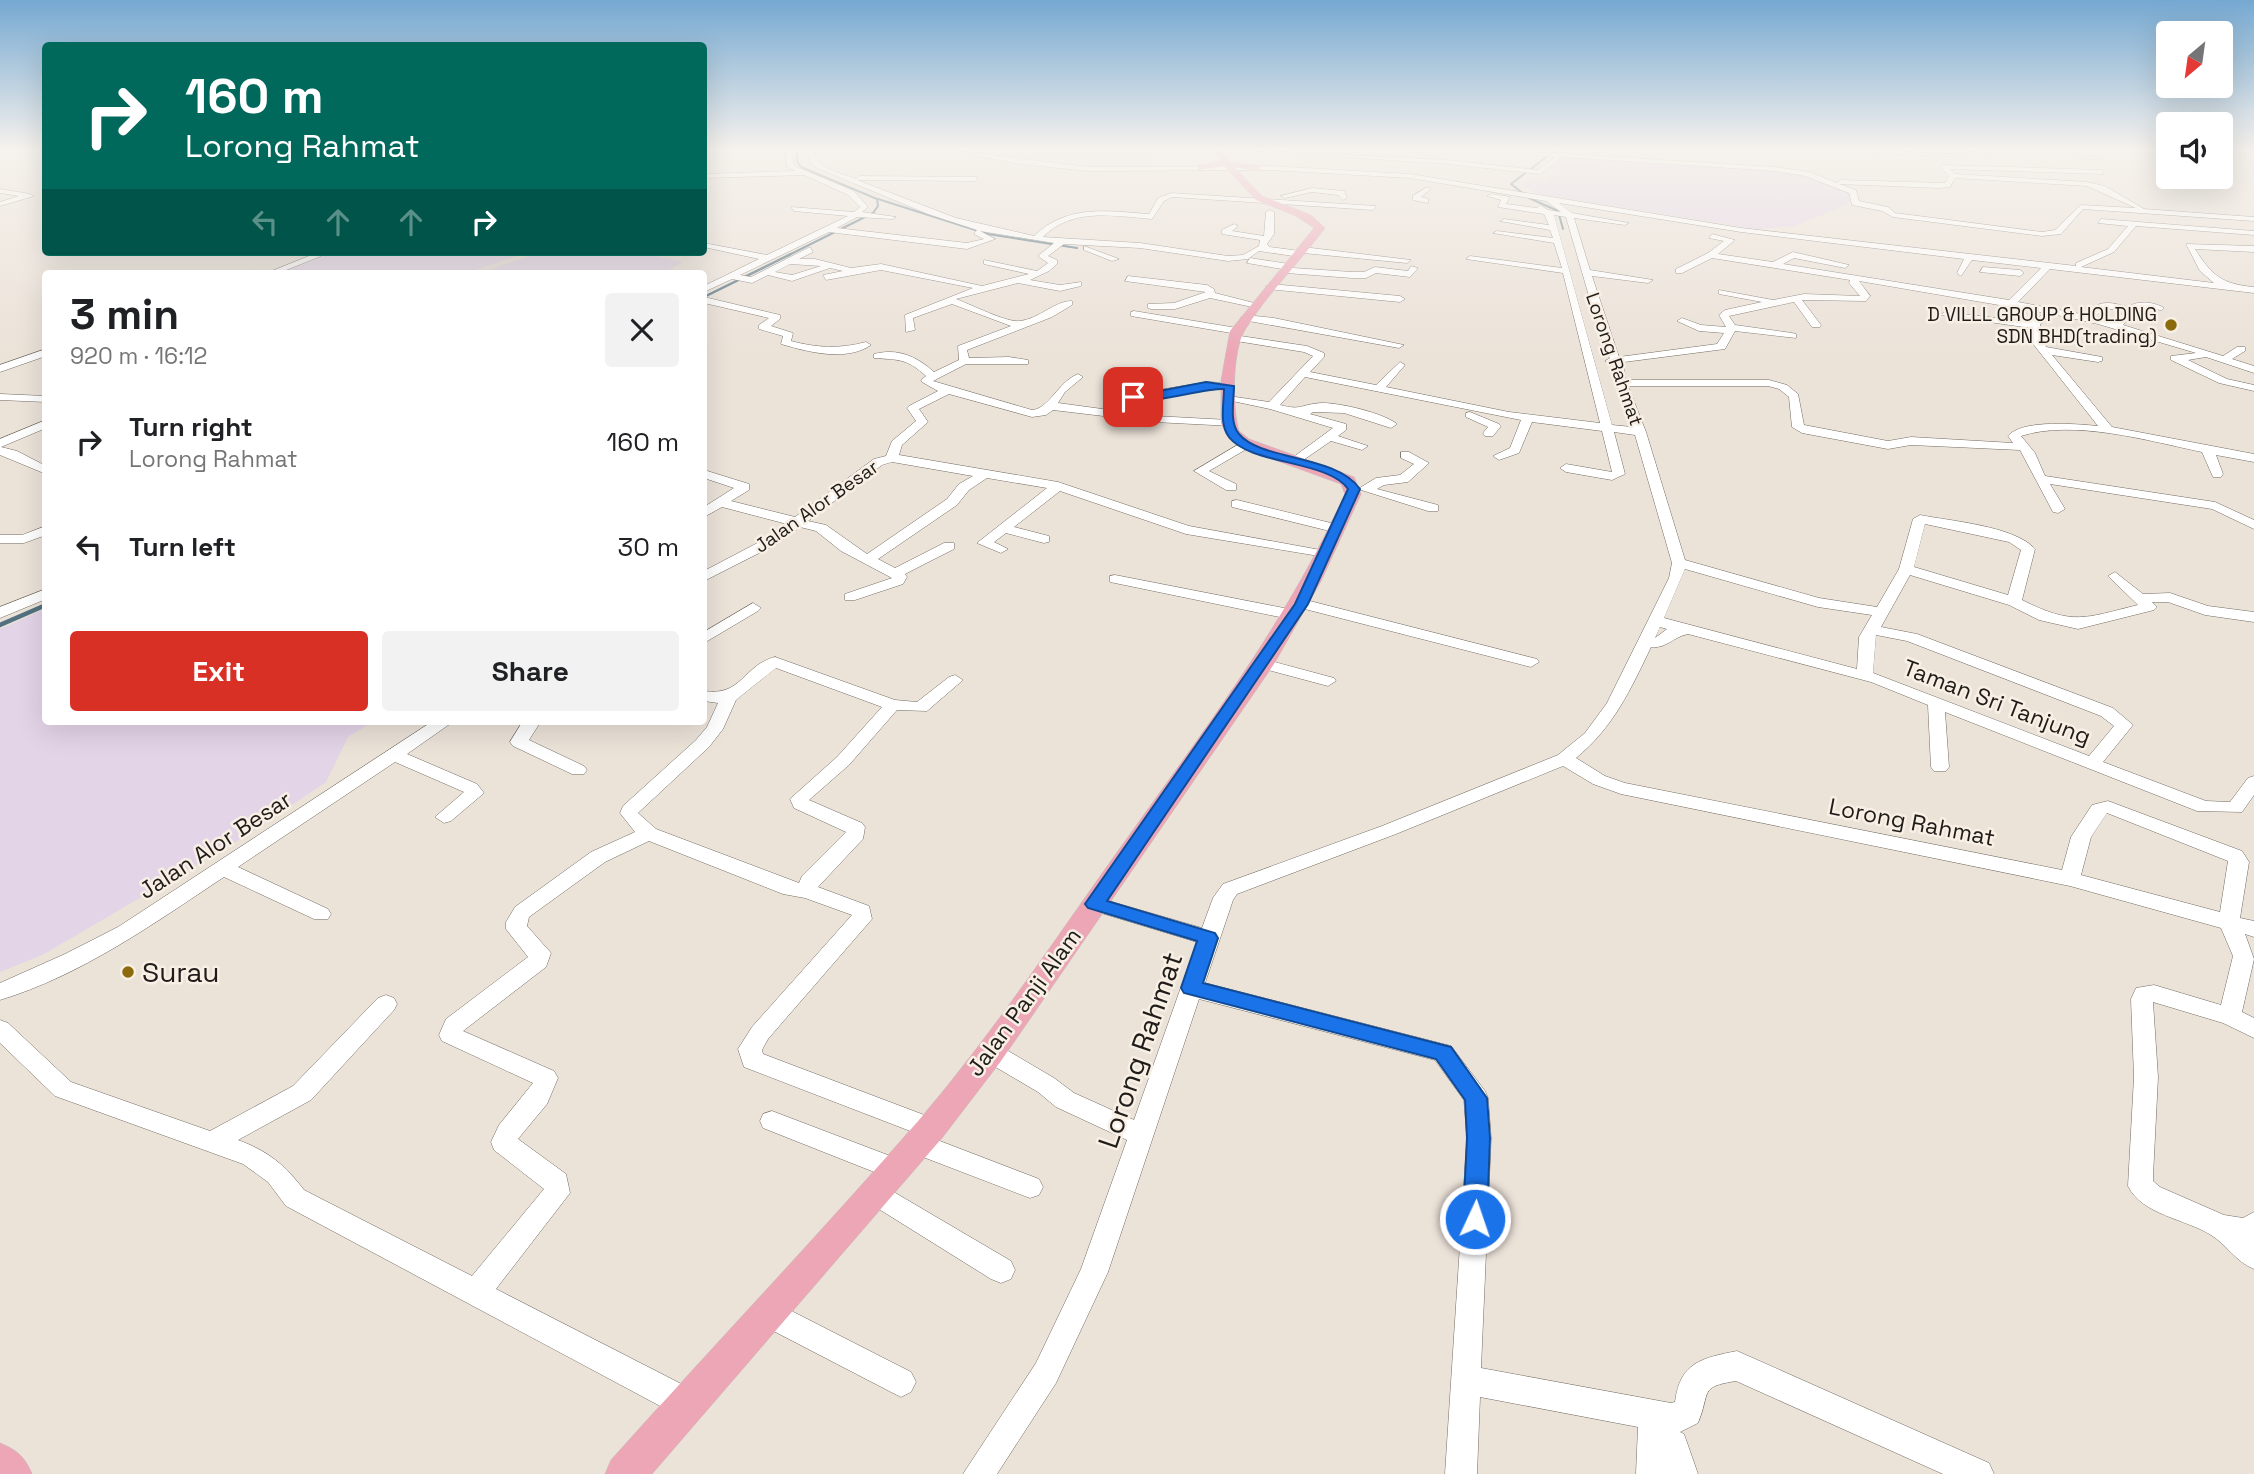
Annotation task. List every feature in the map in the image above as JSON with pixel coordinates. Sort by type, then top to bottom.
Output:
[{"type":"main road","points":[[1307,218],[1319,225],[1319,232],[1270,290],[1229,403],[1234,436],[1246,444],[1342,477],[1361,489]]},
{"type":"main road","name":"Jalan Panji Alam","points":[[625,1474],[897,1170],[990,1052],[1263,664],[1298,609],[1361,489]]},
{"type":"main road","points":[[0,1463],[12,1474]]},
{"type":"street","points":[[707,288],[854,218]]},
{"type":"street","points":[[935,218],[1058,244],[1157,248],[1187,254],[1240,258],[1268,244]]},
{"type":"street","points":[[830,230],[967,246],[991,239],[944,218]]},
{"type":"street","points":[[1037,239],[1048,228],[1068,218]]},
{"type":"street","points":[[1265,218],[1271,229],[1268,244],[1274,321],[1399,345]]},
{"type":"street","points":[[1551,218],[1610,429],[1619,474],[1612,476],[1566,468]]},
{"type":"street","name":"Lorong Rahmat","points":[[979,1474],[1020,1416],[1070,1327],[1094,1272],[1208,938],[1223,898],[1230,889],[1389,830],[1564,759],[1591,737],[1615,704],[1657,621],[1676,578],[1679,563],[1634,431],[1622,383],[1612,361],[1569,218]]},
{"type":"street","points":[[1588,218],[1631,224]]},
{"type":"street","points":[[1664,218],[1710,226],[2254,290]]},
{"type":"street","points":[[1909,218],[1995,233],[2049,235],[2058,232],[2074,218],[2254,233]]},
{"type":"street","points":[[2219,218],[2246,218]]},
{"type":"street","points":[[2234,219],[2254,226]]},
{"type":"street","points":[[1504,221],[1553,228]]},
{"type":"street","points":[[2074,267],[2107,254],[2126,237],[2133,224]]},
{"type":"street","points":[[1234,226],[1225,232],[1268,244]]},
{"type":"street","points":[[2208,230],[2254,248]]},
{"type":"street","points":[[1679,271],[1731,240],[1681,231]]},
{"type":"street","points":[[733,290],[846,232]]},
{"type":"street","points":[[1497,233],[1557,241]]},
{"type":"street","points":[[950,301],[948,299],[961,292],[1039,274],[1054,264],[1042,256],[1058,244]]},
{"type":"street","points":[[1087,245],[1090,251],[1115,259]]},
{"type":"street","points":[[707,246],[764,260]]},
{"type":"street","points":[[2224,286],[2203,269],[2189,246],[2254,248]]},
{"type":"street","points":[[1772,267],[1798,253],[1845,265]]},
{"type":"street","points":[[1187,254],[1208,263],[1205,266]]},
{"type":"street","points":[[1711,254],[1855,281],[2011,303],[2088,319],[2123,318],[2177,332]]},
{"type":"street","points":[[709,255],[784,263],[808,261],[827,267],[854,270],[881,267],[981,287]]},
{"type":"street","points":[[279,270],[316,256]]},
{"type":"street","points":[[1961,273],[1970,256]]},
{"type":"street","points":[[1470,258],[1567,271]]},
{"type":"street","points":[[1332,274],[1344,260]]},
{"type":"street","points":[[1250,261],[1320,357],[1272,406]]},
{"type":"street","points":[[987,262],[1039,274]]},
{"type":"street","points":[[2011,303],[2032,285],[2049,264]]},
{"type":"street","points":[[765,272],[792,278],[827,267]]},
{"type":"street","points":[[826,277],[851,275],[856,272],[854,270]]},
{"type":"street","points":[[1151,306],[1175,306],[1209,295],[1270,290],[1411,271],[1375,270],[1357,276],[1332,274],[1270,290]]},
{"type":"street","points":[[1983,270],[2038,275]]},
{"type":"street","points":[[1585,272],[1648,280]]},
{"type":"street","points":[[732,277],[746,281]]},
{"type":"street","points":[[1128,279],[1154,286],[1168,282],[1207,288],[1211,290],[1209,295]]},
{"type":"street","points":[[1016,280],[1065,289],[1078,284]]},
{"type":"street","points":[[1135,314],[1318,281]]},
{"type":"street","points":[[1807,291],[1832,292],[1855,281]]},
{"type":"street","points":[[1732,329],[1724,314],[1773,302],[1796,298],[1843,301],[1865,299],[1855,281]]},
{"type":"street","points":[[1029,294],[1041,286]]},
{"type":"street","points":[[1270,290],[1364,301],[1399,299]]},
{"type":"street","points":[[707,301],[721,296]]},
{"type":"street","points":[[1749,308],[1718,296],[1773,302]]},
{"type":"street","points":[[1796,298],[1816,325]]},
{"type":"street","points":[[910,330],[908,317],[950,301],[1019,325],[1049,315],[1069,303]]},
{"type":"street","points":[[707,302],[777,317],[763,327],[789,335],[787,343],[829,352],[866,345]]},
{"type":"street","points":[[2088,319],[2095,308],[2103,304],[2123,318],[2209,355],[2254,370]]},
{"type":"street","points":[[2123,318],[2138,304],[2159,308]]},
{"type":"street","points":[[2056,312],[2036,321],[2035,326],[2043,350],[2109,432]]},
{"type":"street","points":[[1945,315],[2035,326]]},
{"type":"street","points":[[1682,321],[1703,328],[1792,337]]},
{"type":"street","points":[[964,361],[960,349],[1018,329],[1019,325]]},
{"type":"street","points":[[1592,364],[1721,347],[1732,329]]},
{"type":"street","points":[[2223,360],[2241,349]]},
{"type":"street","points":[[2043,350],[2098,359]]},
{"type":"street","points":[[0,369],[42,353]]},
{"type":"street","points":[[878,356],[894,353],[913,360],[932,375]]},
{"type":"street","points":[[2209,355],[2175,358],[2223,381],[2254,388]]},
{"type":"street","points":[[1024,362],[1005,358],[983,362],[964,361],[932,375],[927,381],[948,390],[1032,414],[1042,413],[1051,406],[1061,390],[1078,376]]},
{"type":"street","points":[[1378,388],[1400,365]]},
{"type":"street","points":[[1304,374],[1528,418],[1634,431]]},
{"type":"street","points":[[1622,383],[1762,382],[1783,387],[1794,396],[1798,427],[1806,430],[1888,445],[1911,441],[2024,447]]},
{"type":"street","points":[[1133,397],[1166,394],[1206,385],[1229,403]]},
{"type":"street","points":[[948,390],[913,408],[922,422],[896,444],[892,458],[1058,486],[1186,530],[1326,555]]},
{"type":"street","points":[[0,397],[42,399]]},
{"type":"street","points":[[1051,406],[1154,419],[1229,403],[1272,406],[1341,426],[1296,461]]},
{"type":"street","points":[[1300,414],[1311,407],[1324,407],[1391,424]]},
{"type":"street","points":[[1478,408],[1469,416],[1495,426],[1496,429],[1489,433]]},
{"type":"street","points":[[1499,456],[1515,450],[1528,418]]},
{"type":"street","points":[[0,444],[42,425]]},
{"type":"street","points":[[2058,509],[2024,447],[2014,436],[2018,432],[2043,429],[2109,432],[2178,441],[2208,451],[2254,458]]},
{"type":"street","points":[[1329,437],[1362,446]]},
{"type":"street","points":[[1231,487],[1200,471],[1246,444]]},
{"type":"street","points":[[0,451],[16,453],[25,462],[42,468]]},
{"type":"street","points":[[2208,451],[2217,474]]},
{"type":"street","points":[[1361,489],[1377,482],[1401,480],[1423,463],[1405,455]]},
{"type":"street","name":"Jalan Alor Besar","points":[[707,575],[772,541],[878,462],[892,458]]},
{"type":"street","points":[[869,559],[952,502],[964,487],[986,473]]},
{"type":"street","points":[[707,475],[743,485],[742,489],[707,511]]},
{"type":"street","points":[[2040,479],[2225,509],[2254,510]]},
{"type":"street","points":[[1001,549],[984,543],[1058,486]]},
{"type":"street","points":[[1361,489],[1433,508]]},
{"type":"street","points":[[721,503],[821,528],[846,548],[897,573],[900,577],[898,581],[850,597]]},
{"type":"street","points":[[1237,504],[1338,529]]},
{"type":"street","points":[[2225,509],[2254,525]]},
{"type":"street","points":[[1865,676],[1867,637],[1906,569],[1920,519],[2014,539],[2028,549],[2014,602]]},
{"type":"street","points":[[1003,528],[1044,540]]},
{"type":"street","points":[[0,538],[24,540],[42,532]]},
{"type":"street","points":[[897,573],[949,546]]},
{"type":"street","points":[[1679,563],[1818,602],[1881,612]]},
{"type":"street","points":[[1906,569],[2014,602],[2044,617],[2078,624],[2149,607],[2143,598],[2115,576]]},
{"type":"street","points":[[1115,579],[1298,609],[1531,662]]},
{"type":"street","points":[[1,611],[42,595]]},
{"type":"street","points":[[2143,598],[2170,597],[2205,610],[2254,617]]},
{"type":"street","points":[[707,636],[753,608]]},
{"type":"street","name":"Taman Sri Tanjung","points":[[1657,621],[1865,676],[2092,764],[2124,724],[2115,716],[1911,637],[1873,630]]},
{"type":"street","points":[[1645,641],[1659,643],[1672,632],[1686,630]]},
{"type":"street","points":[[707,697],[717,701],[728,698],[765,666],[775,662],[893,705],[921,707],[955,680]]},
{"type":"street","points":[[1263,664],[1328,681]]},
{"type":"street","points":[[728,698],[723,717],[685,762],[632,806],[629,813],[632,820],[649,834],[790,889],[807,891],[862,911],[862,919],[760,1033],[750,1049],[752,1060],[925,1136],[1030,1187]]},
{"type":"street","points":[[1936,703],[1940,767]]},
{"type":"street","points":[[807,891],[809,881],[856,834],[855,827],[801,804],[799,799],[843,761],[893,705]]},
{"type":"street","name":"Jalan Alor Besar","points":[[0,992],[73,960],[125,932],[225,869],[440,725]]},
{"type":"street","points":[[530,725],[519,742],[578,770]]},
{"type":"street","points":[[395,756],[470,788],[475,793],[444,817]]},
{"type":"street","name":"Lorong Rahmat","points":[[1564,759],[1599,780],[1622,788],[2070,879],[2254,929]]},
{"type":"street","points":[[2092,764],[2213,809],[2235,808],[2254,782]]},
{"type":"street","points":[[2070,879],[2081,837],[2099,809],[2108,807],[2222,849],[2246,864],[2229,921],[2244,956],[2230,1016]]},
{"type":"street","points":[[477,1291],[557,1193],[557,1182],[503,1142],[509,1128],[542,1095],[546,1078],[450,1035],[454,1025],[538,961],[540,953],[517,929],[516,922],[522,912],[598,857],[649,834]]},
{"type":"street","points":[[225,869],[321,914]]},
{"type":"street","points":[[1095,904],[1208,938]]},
{"type":"street","points":[[1191,988],[1443,1053],[1476,1098],[1479,1138],[1461,1474]]},
{"type":"street","points":[[2254,1029],[2230,1016],[2154,993],[2144,994],[2142,999],[2146,1077],[2141,1186],[2151,1195],[2222,1227],[2249,1231],[2254,1224]]},
{"type":"street","points":[[212,1142],[302,1093],[386,1004]]},
{"type":"street","points":[[0,1030],[62,1089],[252,1156],[277,1174],[295,1198],[477,1291],[688,1404]]},
{"type":"street","points":[[990,1052],[1046,1085],[1065,1100],[1140,1134]]},
{"type":"street","points":[[772,1121],[897,1170]]},
{"type":"street","points":[[875,1193],[1001,1270]]},
{"type":"street","points":[[2222,1227],[2254,1256]]},
{"type":"street","points":[[768,1313],[901,1382]]},
{"type":"street","points":[[1467,1380],[1653,1424],[1683,1418],[1689,1411],[1694,1385],[1703,1375],[1737,1366],[1978,1474]]},
{"type":"street","points":[[1652,1474],[1653,1424]]},
{"type":"street","points":[[1653,1424],[1673,1445],[1682,1474]]},
{"type":"shaded area","points":[[1686,218],[1815,218],[1795,226],[1756,229]]},
{"type":"shaded area","points":[[325,256],[517,256],[475,270],[286,270]]},
{"type":"shaded area","points":[[530,256],[654,256],[683,262],[668,270],[488,270]]},
{"type":"shaded area","points":[[42,610],[42,725],[368,725],[348,737],[326,782],[249,834],[44,954],[0,972],[0,629]]},
{"type":"waterway","points":[[791,254],[863,218]]},
{"type":"waterway","points":[[937,218],[988,234],[1077,248]]},
{"type":"waterway","points":[[1560,218],[1563,229]]},
{"type":"waterway","points":[[707,296],[791,254]]},
{"type":"waterway","points":[[787,256],[791,254]]},
{"type":"waterway","points":[[0,625],[42,607]]},
{"type":"place","name":"D VILLL GROUP & HOLDING SDN BHD(trading)","points":[[2171,325]]},
{"type":"place","name":"Surau","points":[[128,972]]},
{"type":"route","points":[[1133,397],[1166,394],[1206,385],[1229,386],[1228,422],[1234,436],[1258,449],[1342,477],[1354,489],[1326,555],[1301,604],[1263,664],[1095,904],[1208,938],[1191,988],[1443,1053],[1476,1098],[1479,1138],[1475,1219]]}]
